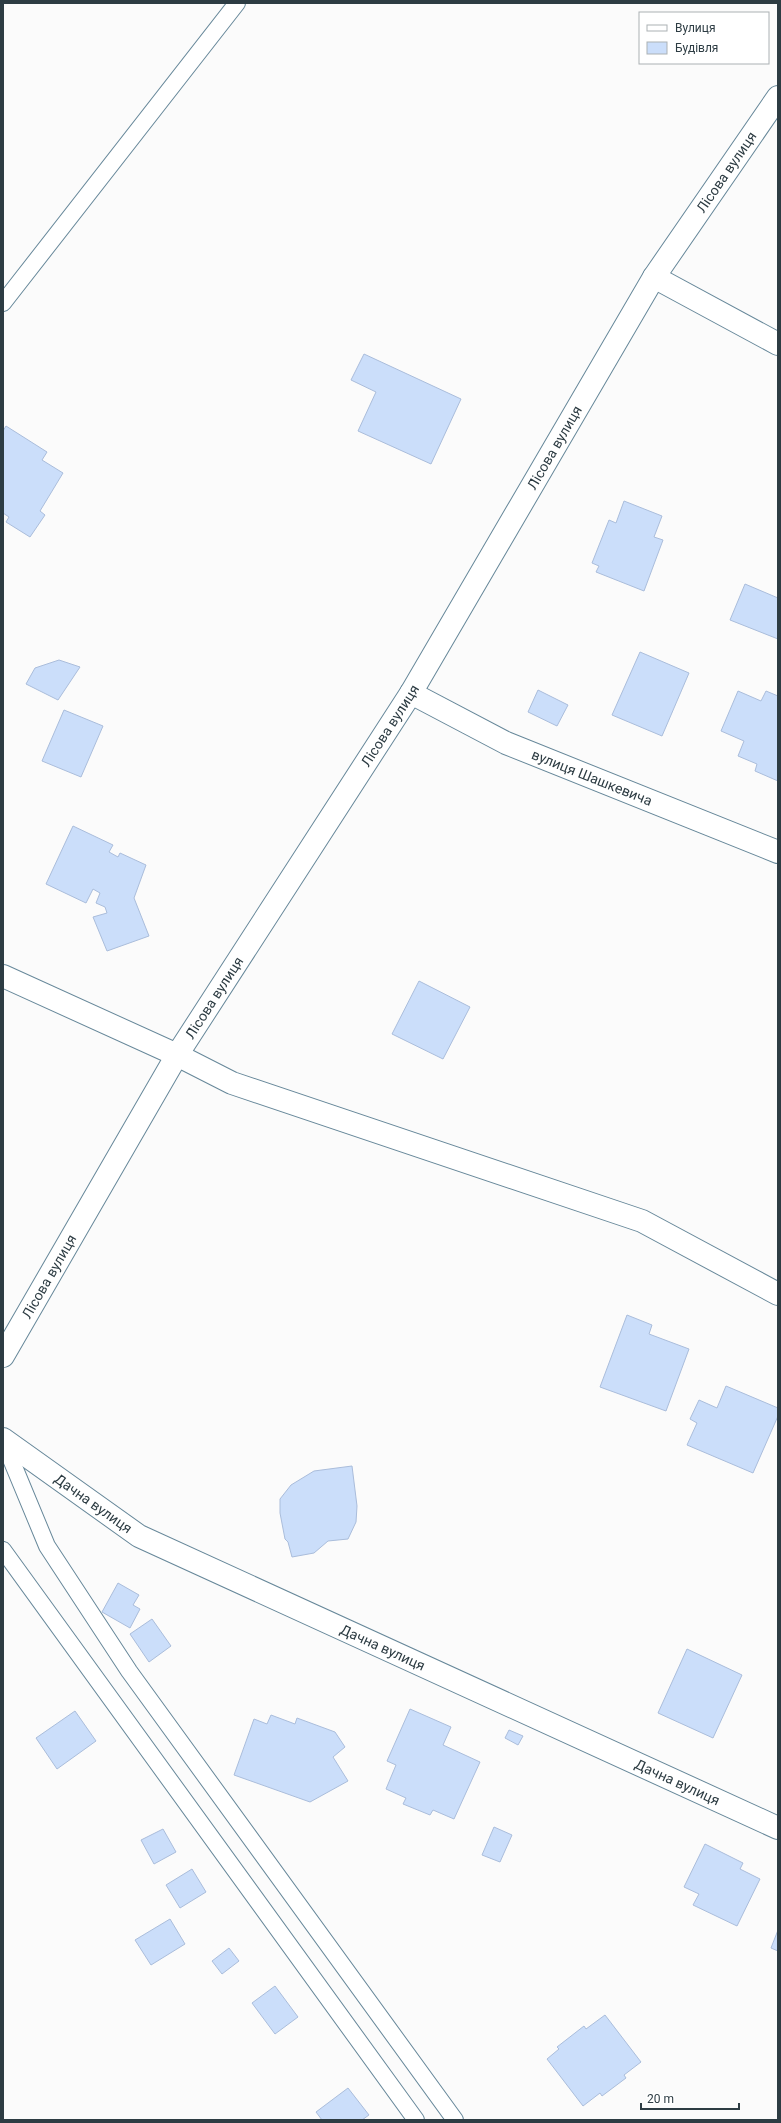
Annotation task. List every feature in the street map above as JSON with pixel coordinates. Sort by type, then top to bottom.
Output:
[{"type":"street","name":"Лісова вулиця","points":[[3,1356],[177,1055],[411,693],[654,277],[778,97]]},
{"type":"street","points":[[654,277],[778,344]]},
{"type":"street","name":"вулиця Шашкевича","points":[[411,693],[506,743],[778,852]]},
{"type":"street","points":[[3,976],[177,1055],[232,1084],[642,1221],[778,1294]]},
{"type":"street","name":"Дачна вулиця","points":[[3,1440],[139,1536],[778,1828]]},
{"type":"lane","points":[[3,303],[237,3]]},
{"type":"lane","points":[[3,1440],[47,1546],[129,1671],[455,2120]]},
{"type":"lane","points":[[3,1550],[416,2120]]},
{"type":"building","points":[[364,354],[461,399],[431,464],[358,431],[376,392],[351,380]]},
{"type":"building","points":[[6,426],[47,452],[42,460],[63,473],[40,511],[45,515],[30,537],[6,522],[9,517],[3,513],[3,431]]},
{"type":"building","points":[[624,501],[662,516],[654,537],[663,540],[644,591],[596,572],[599,566],[592,563],[609,520],[616,523]]},
{"type":"building","points":[[745,584],[778,598],[778,639],[730,620]]},
{"type":"building","points":[[640,652],[689,673],[662,736],[612,715]]},
{"type":"building","points":[[59,660],[80,667],[58,700],[26,684],[35,668]]},
{"type":"building","points":[[538,690],[568,705],[557,726],[528,712]]},
{"type":"building","points":[[738,691],[761,701],[766,691],[778,696],[778,781],[755,771],[757,764],[738,756],[744,741],[721,731]]},
{"type":"building","points":[[64,710],[103,726],[81,777],[42,761]]},
{"type":"building","points":[[73,826],[113,845],[109,852],[118,857],[120,853],[146,865],[134,898],[149,936],[107,951],[93,917],[107,913],[105,907],[96,903],[100,893],[93,889],[86,903],[46,884]]},
{"type":"building","points":[[419,981],[470,1007],[443,1059],[392,1034]]},
{"type":"building","points":[[627,1315],[652,1325],[649,1334],[689,1349],[666,1411],[600,1387]]},
{"type":"building","points":[[726,1386],[778,1408],[778,1416],[753,1473],[687,1445],[697,1423],[690,1419],[699,1400],[717,1408]]},
{"type":"building","points":[[352,1466],[357,1506],[356,1522],[348,1539],[328,1541],[314,1553],[292,1557],[288,1542],[285,1539],[280,1513],[280,1499],[291,1485],[314,1471]]},
{"type":"building","points":[[118,1583],[139,1595],[133,1605],[140,1609],[130,1628],[102,1612]]},
{"type":"building","points":[[152,1619],[171,1646],[149,1662],[130,1634]]},
{"type":"building","points":[[687,1649],[742,1675],[713,1738],[658,1713]]},
{"type":"building","points":[[410,1709],[451,1727],[443,1745],[480,1762],[454,1819],[433,1810],[430,1815],[403,1804],[406,1798],[386,1789],[396,1765],[387,1761]]},
{"type":"building","points":[[75,1711],[96,1741],[57,1769],[36,1738]]},
{"type":"building","points":[[271,1715],[295,1724],[297,1718],[335,1732],[345,1747],[333,1757],[348,1781],[310,1802],[234,1775],[254,1719],[267,1724]]},
{"type":"building","points":[[509,1730],[523,1736],[518,1745],[505,1738]]},
{"type":"building","points":[[494,1827],[512,1835],[500,1862],[482,1855]]},
{"type":"building","points":[[163,1829],[176,1852],[154,1864],[141,1840]]},
{"type":"building","points":[[705,1844],[743,1863],[740,1869],[760,1879],[737,1926],[693,1905],[699,1894],[684,1887]]},
{"type":"building","points":[[192,1869],[206,1892],[180,1908],[166,1885]]},
{"type":"building","points":[[170,1919],[185,1944],[151,1965],[135,1940]]},
{"type":"building","points":[[778,1930],[778,1951],[771,1948]]},
{"type":"building","points":[[229,1948],[239,1961],[222,1974],[212,1961]]},
{"type":"building","points":[[275,1986],[298,2017],[275,2034],[252,2003]]},
{"type":"building","points":[[605,2015],[641,2062],[624,2075],[626,2078],[602,2096],[600,2093],[583,2106],[547,2059],[559,2049],[557,2047],[584,2026],[586,2029]]},
{"type":"building","points":[[348,2088],[369,2115],[362,2120],[322,2120],[316,2112]]}]
